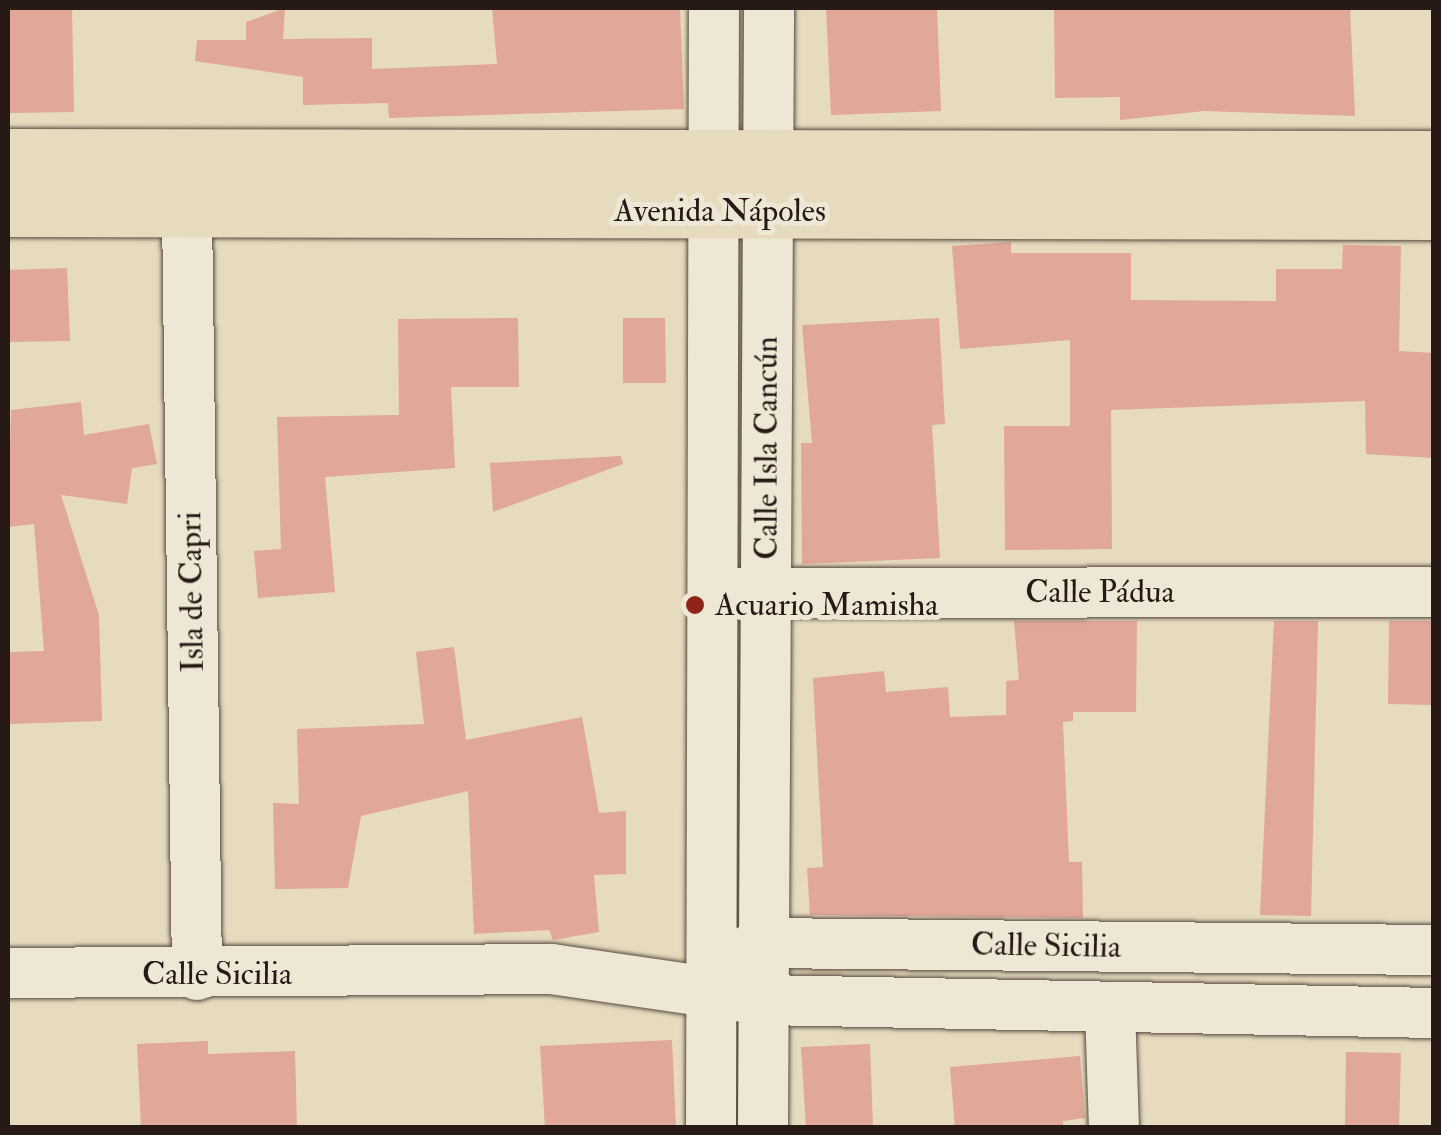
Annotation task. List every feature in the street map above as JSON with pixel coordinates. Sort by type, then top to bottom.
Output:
[{"type":"main road","name":"Avenida Nápoles","points":[[8,156],[1434,158]]},
{"type":"main road","name":"Avenida Nápoles","points":[[8,209],[1434,212]]},
{"type":"street","name":"Calle Isla Cancún","points":[[711,1128],[696,981],[713,594],[714,8]]},
{"type":"street","name":"Calle Isla Cancún","points":[[763,1128],[769,8]]},
{"type":"street","name":"Isla de Capri","points":[[187,210],[197,975]]},
{"type":"street","name":"Calle Pádua","points":[[713,594],[1434,592]]},
{"type":"street","name":"Calle Sicilia","points":[[696,981],[764,943],[1434,950]]},
{"type":"street","name":"Calle Sicilia","points":[[8,973],[197,975],[552,969],[696,981],[764,1000],[1434,1012]]},
{"type":"street","points":[[1110,1008],[1114,1128]]},
{"type":"building","points":[[8,8],[72,8],[74,112],[8,113]]},
{"type":"building","points":[[285,8],[283,39],[372,38],[372,69],[497,64],[492,8],[680,8],[684,109],[389,118],[388,103],[303,105],[303,77],[195,61],[197,40],[246,40],[246,22]]},
{"type":"building","points":[[826,8],[937,8],[941,111],[831,115]]},
{"type":"building","points":[[1054,8],[1350,8],[1355,116],[1204,111],[1120,120],[1120,97],[1055,98]]},
{"type":"building","points":[[1011,242],[1011,253],[1131,253],[1131,300],[1276,301],[1276,269],[1342,269],[1343,245],[1401,246],[1399,351],[1434,353],[1434,458],[1366,454],[1365,401],[1111,410],[1112,549],[1005,550],[1004,426],[1070,426],[1070,340],[960,349],[952,246]]},
{"type":"building","points":[[67,268],[70,341],[8,342],[8,270]]},
{"type":"building","points":[[518,318],[519,387],[451,387],[455,468],[325,477],[335,592],[258,598],[254,551],[281,549],[277,417],[399,415],[398,319]]},
{"type":"building","points":[[623,318],[665,318],[666,383],[623,383]]},
{"type":"building","points":[[939,318],[945,424],[932,425],[940,558],[802,564],[801,443],[812,443],[802,325]]},
{"type":"building","points":[[81,402],[84,435],[149,424],[157,464],[132,468],[127,504],[61,495],[99,615],[102,721],[8,724],[8,652],[44,651],[34,524],[8,527],[11,410]]},
{"type":"building","points":[[621,456],[623,464],[493,512],[490,463]]},
{"type":"building","points":[[1014,621],[1137,621],[1136,712],[1073,712],[1073,721],[1063,722],[1069,862],[1082,862],[1083,918],[810,915],[807,868],[823,867],[813,678],[884,671],[886,692],[948,687],[950,717],[1006,715],[1006,681],[1019,680]]},
{"type":"building","points":[[1274,621],[1318,621],[1311,916],[1260,915]]},
{"type":"building","points":[[1389,621],[1434,621],[1434,705],[1388,704]]},
{"type":"building","points":[[454,647],[466,740],[582,717],[599,813],[626,811],[626,874],[594,875],[599,932],[553,940],[549,930],[474,934],[468,791],[361,816],[348,888],[275,889],[273,803],[299,804],[297,729],[424,724],[416,652]]},
{"type":"building","points":[[672,1040],[676,1128],[545,1128],[540,1046]]},
{"type":"building","points":[[208,1041],[208,1054],[295,1051],[297,1128],[141,1128],[137,1044]]},
{"type":"building","points":[[870,1044],[873,1128],[806,1128],[801,1047]]},
{"type":"building","points":[[1346,1052],[1401,1053],[1399,1128],[1345,1128]]},
{"type":"building","points":[[1080,1056],[1085,1118],[1063,1121],[1063,1128],[955,1128],[950,1067]]},
{"type":"place","name":"Acuario Mamisha","points":[[695,605]]}]
